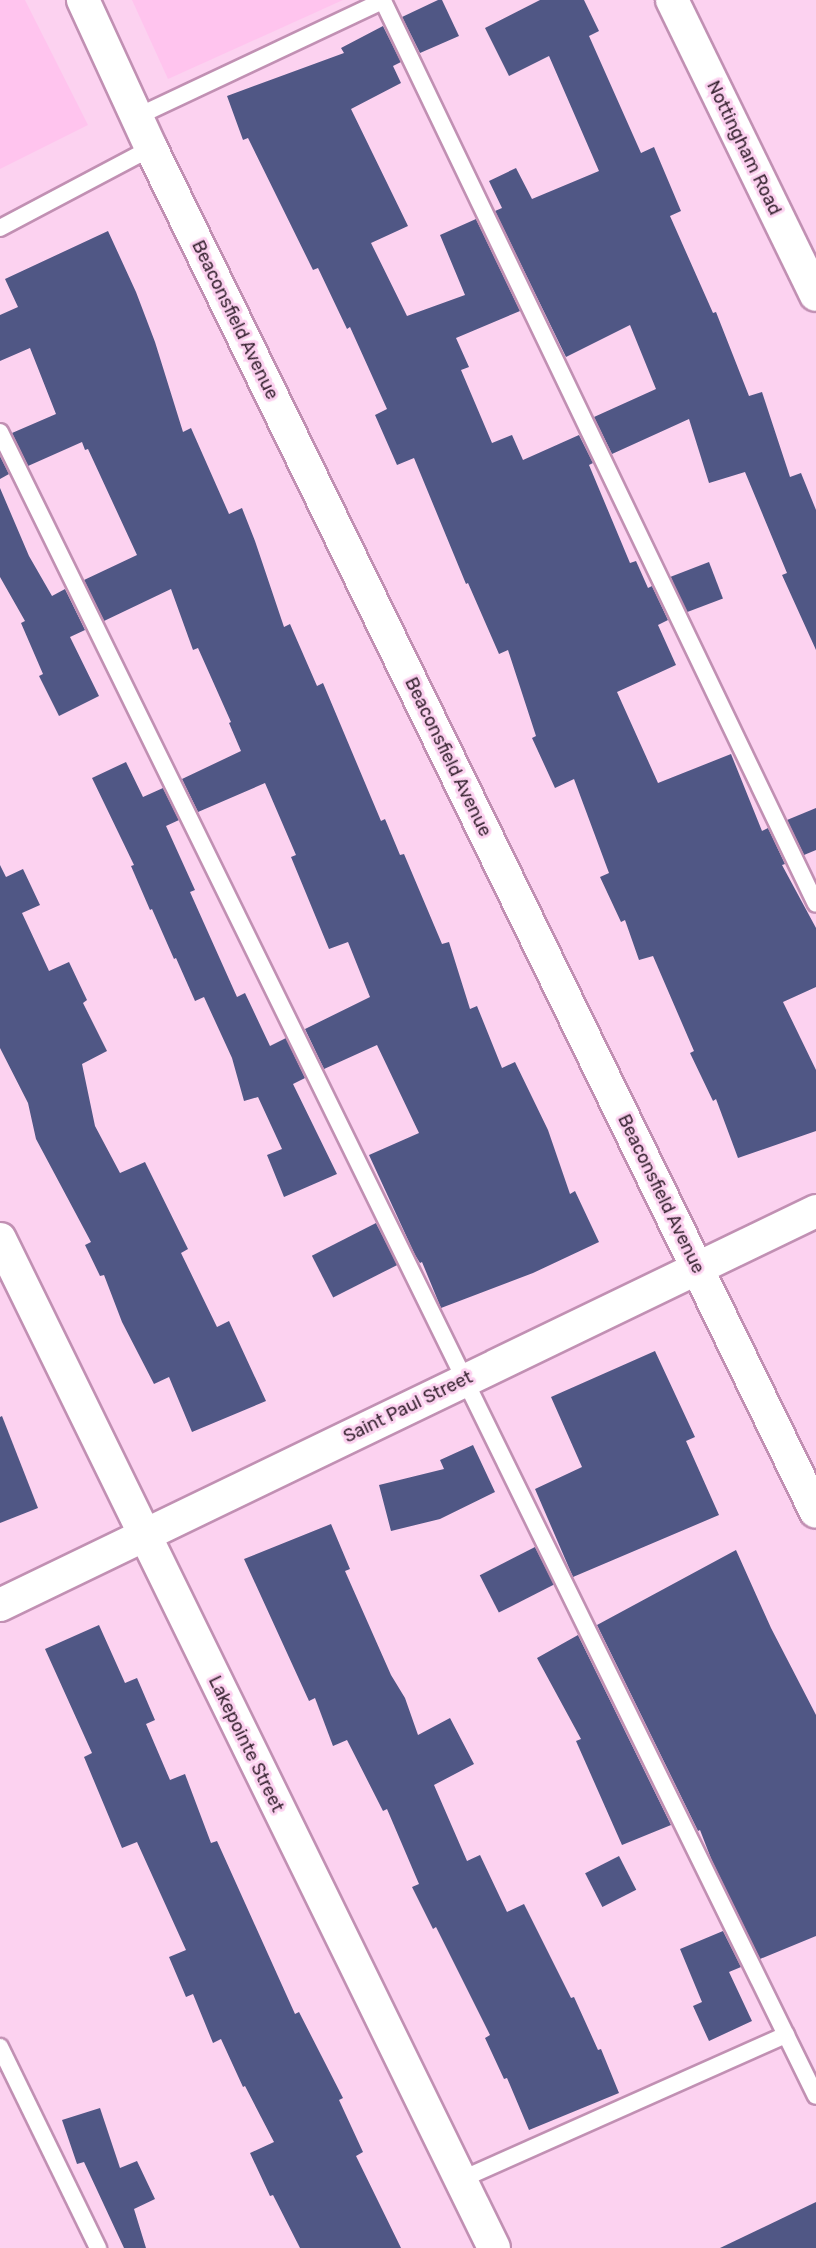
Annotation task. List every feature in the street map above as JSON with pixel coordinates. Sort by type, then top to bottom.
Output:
[{"type":"street","name":"Beaconsfield Avenue","points":[[83,0],[151,148],[816,1512]]},
{"type":"street","name":"Nottingham Road","points":[[672,0],[816,296]]},
{"type":"street","name":"Saint Paul Street","points":[[0,1605],[816,1211]]},
{"type":"street","name":"Lakepointe Street","points":[[0,1239],[494,2248]]},
{"type":"lane","points":[[136,117],[383,1],[816,904]]},
{"type":"lane","points":[[0,228],[151,148]]},
{"type":"lane","points":[[0,432],[816,2096]]},
{"type":"lane","points":[[460,2180],[786,2035]]},
{"type":"lane","points":[[0,2047],[98,2248]]},
{"type":"shaded area","points":[[0,0],[25,0],[88,125],[0,169]]},
{"type":"shaded area","points":[[132,0],[343,0],[168,79]]},
{"type":"building","points":[[442,0],[459,36],[420,53],[402,17]]},
{"type":"building","points":[[540,0],[584,0],[599,31],[589,36],[641,153],[654,147],[681,211],[670,216],[713,313],[716,312],[749,396],[762,392],[790,477],[801,473],[816,510],[816,650],[782,575],[787,573],[745,472],[709,483],[689,419],[612,454],[594,417],[656,389],[630,325],[566,357],[495,211],[502,208],[489,181],[516,168],[532,199],[599,171],[549,56],[509,76],[485,28]]},
{"type":"building","points":[[383,26],[401,62],[393,66],[401,83],[351,109],[408,226],[371,243],[407,316],[465,295],[440,235],[476,219],[520,311],[456,338],[469,367],[461,370],[492,443],[512,435],[523,460],[579,435],[593,463],[589,465],[630,563],[636,561],[648,588],[652,586],[668,620],[658,625],[676,665],[617,692],[658,783],[731,754],[762,831],[768,828],[785,864],[782,865],[816,928],[816,987],[783,1002],[816,1070],[816,1131],[738,1158],[716,1099],[713,1101],[690,1053],[694,1051],[653,956],[639,960],[625,920],[621,922],[600,877],[609,873],[574,779],[555,788],[532,738],[536,736],[508,650],[499,654],[468,583],[466,584],[414,458],[397,465],[375,415],[387,409],[350,327],[347,329],[318,268],[313,270],[248,138],[243,140],[227,96],[344,53],[341,48]]},
{"type":"building","points":[[108,231],[136,292],[155,342],[183,432],[191,428],[229,514],[242,508],[284,627],[290,624],[317,686],[323,683],[381,821],[385,819],[400,855],[404,854],[442,944],[449,942],[470,1009],[477,1006],[502,1068],[515,1062],[548,1130],[570,1194],[575,1191],[599,1242],[533,1273],[441,1308],[422,1262],[420,1263],[415,1255],[369,1155],[419,1133],[377,1045],[324,1069],[305,1029],[370,997],[348,942],[329,949],[291,857],[296,855],[265,783],[198,812],[182,779],[241,751],[229,723],[231,722],[198,648],[193,650],[171,589],[104,621],[84,580],[137,555],[88,449],[85,450],[82,442],[28,466],[12,433],[56,414],[30,348],[0,361],[0,315],[18,307],[5,279]]},
{"type":"building","points":[[0,456],[9,474],[0,479]]},
{"type":"building","points":[[0,488],[29,556],[52,596],[65,589],[85,630],[70,637],[99,696],[59,716],[39,676],[43,674],[21,623],[25,621],[0,577]]},
{"type":"building","points":[[709,562],[723,598],[685,613],[671,577]]},
{"type":"building","points":[[126,762],[143,797],[163,788],[179,820],[166,826],[195,890],[190,892],[237,997],[245,993],[270,1046],[286,1038],[305,1078],[293,1084],[337,1174],[284,1197],[267,1155],[282,1149],[258,1097],[244,1101],[232,1058],[204,997],[195,1001],[152,909],[150,910],[131,866],[134,865],[92,778]]},
{"type":"building","points":[[816,808],[816,850],[804,855],[787,820]]},
{"type":"building","points":[[0,865],[6,877],[23,869],[40,905],[22,913],[49,971],[69,962],[87,1000],[83,1003],[107,1051],[82,1064],[95,1126],[120,1173],[145,1162],[188,1249],[181,1253],[217,1327],[229,1321],[266,1401],[192,1432],[169,1377],[154,1384],[122,1322],[104,1275],[100,1276],[85,1245],[91,1242],[36,1139],[28,1103],[0,1048]]},
{"type":"building","points":[[376,1223],[397,1265],[333,1298],[312,1256]]},
{"type":"building","points":[[655,1351],[695,1437],[686,1441],[719,1515],[573,1577],[535,1489],[582,1467],[551,1397]]},
{"type":"building","points":[[2,1416],[38,1508],[0,1523],[0,1417]]},
{"type":"building","points":[[473,1445],[495,1492],[440,1519],[391,1531],[379,1485],[444,1469],[440,1460]]},
{"type":"building","points":[[331,1524],[350,1569],[345,1571],[391,1675],[405,1698],[418,1735],[450,1718],[474,1764],[434,1785],[467,1861],[480,1855],[507,1912],[524,1904],[571,1998],[574,1997],[598,2050],[601,2049],[619,2093],[529,2130],[507,2078],[504,2079],[485,2038],[490,2035],[436,1927],[433,1929],[412,1887],[419,1884],[387,1809],[383,1811],[347,1740],[333,1746],[315,1698],[309,1701],[244,1559]]},
{"type":"building","points":[[535,1547],[554,1584],[499,1613],[480,1575]]},
{"type":"building","points":[[736,1550],[771,1628],[816,1715],[816,1936],[760,1959],[712,1861],[700,1830],[698,1831],[597,1625]]},
{"type":"building","points":[[99,1625],[125,1683],[137,1678],[155,1720],[146,1724],[170,1780],[185,1774],[211,1843],[217,1841],[295,2014],[299,2012],[343,2098],[339,2100],[363,2152],[356,2156],[401,2248],[300,2248],[273,2195],[270,2196],[250,2153],[274,2142],[245,2086],[243,2087],[221,2039],[213,2043],[193,1994],[186,1997],[169,1957],[186,1950],[137,1842],[122,1848],[84,1757],[92,1753],[45,1649]]},
{"type":"building","points":[[578,1635],[671,1825],[622,1845],[576,1741],[581,1739],[537,1658]]},
{"type":"building","points":[[619,1856],[636,1890],[602,1907],[585,1873]]},
{"type":"building","points":[[723,1931],[741,1967],[729,1972],[752,2021],[709,2041],[693,2006],[702,2002],[680,1949]]},
{"type":"building","points":[[100,2108],[120,2168],[137,2161],[155,2199],[134,2209],[146,2248],[124,2248],[84,2162],[77,2164],[62,2120]]},
{"type":"building","points":[[816,2202],[816,2248],[720,2248]]}]
